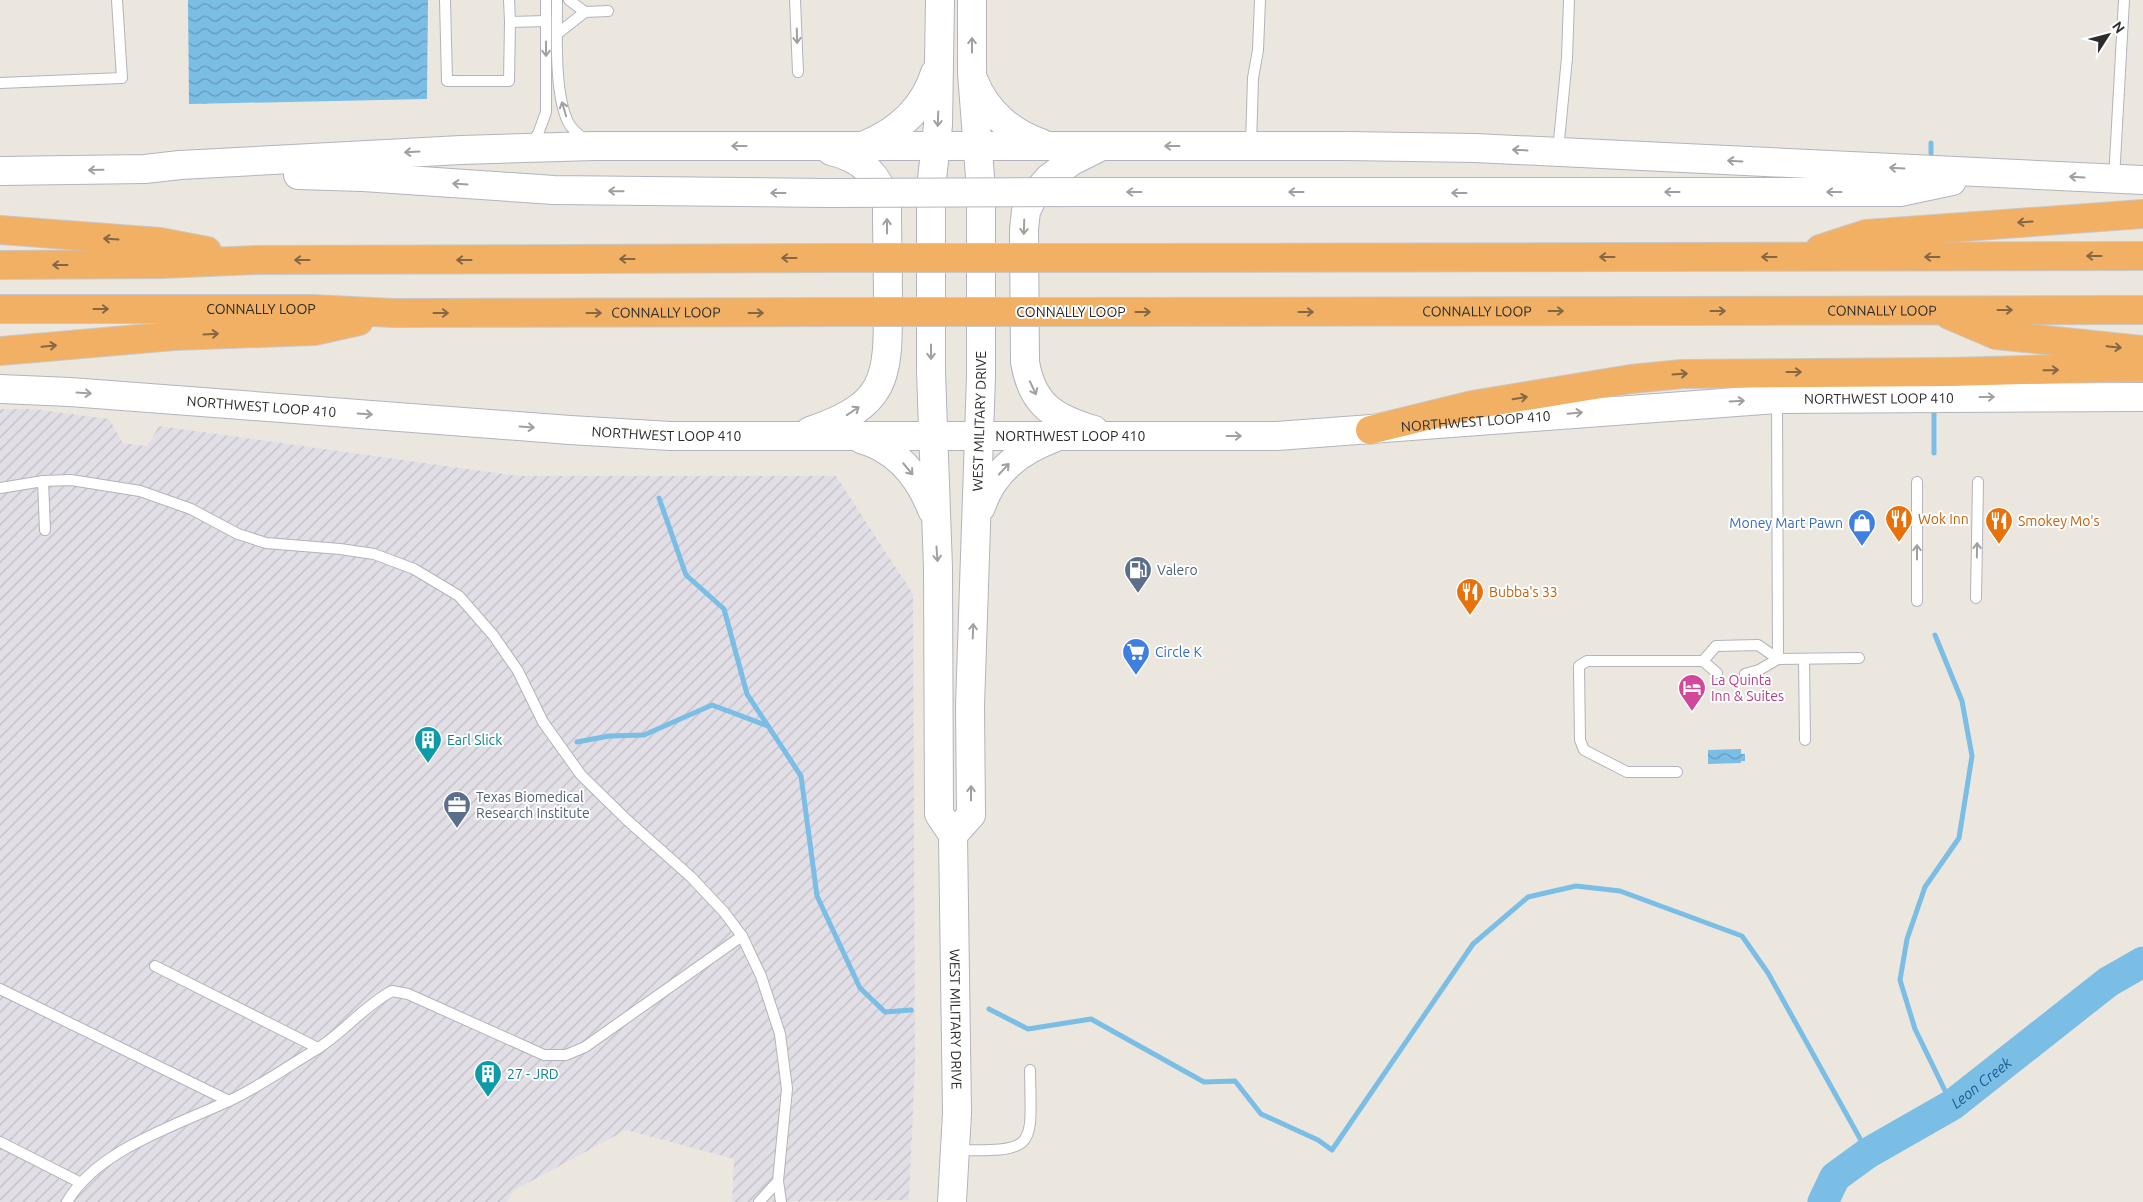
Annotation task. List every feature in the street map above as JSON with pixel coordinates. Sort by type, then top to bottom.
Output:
[{"type":"highway","points":[[1796,257],[1866,234],[2143,214]]},
{"type":"highway","points":[[0,230],[160,242],[258,260]]},
{"type":"highway","points":[[0,265],[161,264],[258,260],[2143,256]]},
{"type":"highway","name":"CONNALLY LOOP","points":[[0,310],[312,309],[393,313],[2143,310]]},
{"type":"highway","points":[[1939,310],[1996,335],[2143,350]]},
{"type":"highway","points":[[0,351],[166,336],[314,331],[393,313]]},
{"type":"highway","points":[[1370,430],[1472,405],[1631,379],[1682,374],[1746,372],[1950,372],[2143,367]]},
{"type":"main road","points":[[940,0],[939,117],[931,188],[934,516],[938,568],[939,814],[953,836]]},
{"type":"main road","name":"WEST MILITARY DRIVE","points":[[952,1202],[956,1150],[953,836],[971,815],[970,706],[980,435],[981,190],[976,146],[972,74],[972,0]]},
{"type":"main road","points":[[864,146],[890,132],[906,120],[920,105],[931,84],[939,49]]},
{"type":"main road","points":[[972,74],[980,93],[1006,125],[1032,140],[1052,146]]},
{"type":"main road","points":[[792,436],[846,416],[864,403],[882,380],[888,350],[887,206],[884,194],[875,177],[854,158],[822,148],[806,146]]},
{"type":"main road","points":[[1102,146],[1078,157],[1049,178],[1034,195],[1026,211],[1024,228],[1025,362],[1031,386],[1047,408],[1067,421],[1109,436]]},
{"type":"main road","points":[[0,171],[145,169],[180,165],[524,147],[1411,146],[2143,180]]},
{"type":"main road","points":[[145,169],[187,178],[318,175],[554,190],[827,193],[1900,192],[1990,173]]},
{"type":"main road","name":"NORTHWEST LOOP 410","points":[[0,389],[80,392],[617,433],[792,436],[1277,436],[1777,399],[2143,397]]},
{"type":"main road","points":[[852,436],[880,446],[900,460],[918,482],[934,516]]},
{"type":"main road","points":[[977,528],[984,497],[1002,470],[1020,455],[1061,436]]},
{"type":"lane","points":[[0,82],[122,78],[117,0]]},
{"type":"lane","points":[[445,0],[447,81],[509,81],[509,0]]},
{"type":"lane","points":[[524,147],[538,134],[546,112],[546,0]]},
{"type":"lane","points":[[557,0],[556,34],[561,101],[565,113],[576,132],[594,146]]},
{"type":"lane","points":[[568,0],[585,12]]},
{"type":"lane","points":[[795,0],[798,72]]},
{"type":"lane","points":[[1251,146],[1253,78],[1258,50],[1260,0]]},
{"type":"lane","points":[[1558,152],[1567,58],[1569,0]]},
{"type":"lane","points":[[2114,179],[2124,0]]},
{"type":"lane","points":[[556,34],[585,12],[608,11]]},
{"type":"lane","points":[[510,22],[546,21]]},
{"type":"lane","points":[[1777,399],[1778,659]]},
{"type":"lane","points":[[0,488],[44,481],[71,480],[140,491],[190,509],[238,534],[266,543],[340,548],[374,554],[414,569],[459,596],[493,635],[518,671],[543,722],[581,775],[691,877],[724,912],[742,936],[761,976],[780,1034],[786,1090],[778,1181],[781,1202]]},
{"type":"lane","points":[[44,481],[45,530]]},
{"type":"lane","points":[[1917,482],[1917,600]]},
{"type":"lane","points":[[1976,598],[1978,482]]},
{"type":"lane","points":[[1703,661],[1716,646],[1758,645],[1778,659]]},
{"type":"lane","points":[[1745,674],[1759,670],[1778,659],[1859,658]]},
{"type":"lane","points":[[1804,659],[1805,740]]},
{"type":"lane","points":[[1677,772],[1627,772],[1584,750],[1580,740],[1579,666],[1587,661],[1703,661],[1717,673]]},
{"type":"lane","points":[[66,1202],[81,1182],[116,1154],[229,1101],[332,1039],[375,1000],[392,991],[408,994],[544,1055],[566,1055],[585,1047],[742,936]]},
{"type":"lane","points":[[155,966],[318,1048]]},
{"type":"lane","points":[[0,989],[229,1101]]},
{"type":"lane","points":[[956,1150],[998,1151],[1013,1149],[1026,1139],[1031,1125],[1030,1070]]},
{"type":"lane","points":[[0,1142],[81,1182]]},
{"type":"lane","points":[[760,1202],[778,1181]]},
{"type":"lane","points":[[770,1202],[778,1181]]},
{"type":"shaded area","name":"Texas Biomedical Research Institute","points":[[0,409],[33,409],[109,419],[123,443],[147,446],[159,426],[518,476],[836,476],[913,594],[915,1065],[909,1200],[732,1202],[734,1159],[626,1130],[513,1191],[507,1202],[0,1202]]},
{"type":"water","points":[[188,0],[428,0],[427,99],[189,104]]},
{"type":"water","points":[[1741,749],[1741,754],[1745,754],[1745,761],[1741,761],[1741,763],[1708,764],[1708,750]]},
{"type":"waterway","points":[[1931,143],[1931,153]]},
{"type":"waterway","points":[[1934,407],[1934,453]]},
{"type":"waterway","points":[[659,498],[686,575],[724,609],[747,694],[801,776],[817,896],[860,988],[885,1012],[911,1010]]},
{"type":"waterway","points":[[1935,635],[1962,701],[1972,756],[1959,838],[1925,887],[1907,939],[1900,980],[1915,1029],[1952,1105]]},
{"type":"waterway","points":[[577,742],[609,736],[644,735],[712,705],[768,726]]},
{"type":"waterway","points":[[989,1009],[1028,1029],[1091,1019],[1204,1082],[1235,1081],[1261,1114],[1318,1140],[1332,1150],[1473,944],[1528,897],[1576,886],[1620,891],[1742,936],[1768,973],[1868,1153]]},
{"type":"waterway","name":"Leon Creek","points":[[1823,1202],[1835,1177],[1868,1153],[1952,1105],[2108,982],[2143,962]]},
{"type":"place","name":"Wok Inn","points":[[1899,543]]},
{"type":"place","name":"Smokey Mo's","points":[[1999,545]]},
{"type":"place","name":"Money Mart Pawn","points":[[1862,547]]},
{"type":"place","name":"Valero","points":[[1138,594]]},
{"type":"place","name":"Bubba's 33","points":[[1470,616]]},
{"type":"place","name":"Circle K","points":[[1136,676]]},
{"type":"place","name":"La Quinta Inn & Suites","points":[[1692,712]]},
{"type":"place","name":"Earl Slick","points":[[428,764]]},
{"type":"place","name":"Texas Biomedical Research Institute","points":[[457,829]]},
{"type":"place","name":"27 - JRD","points":[[488,1098]]}]
